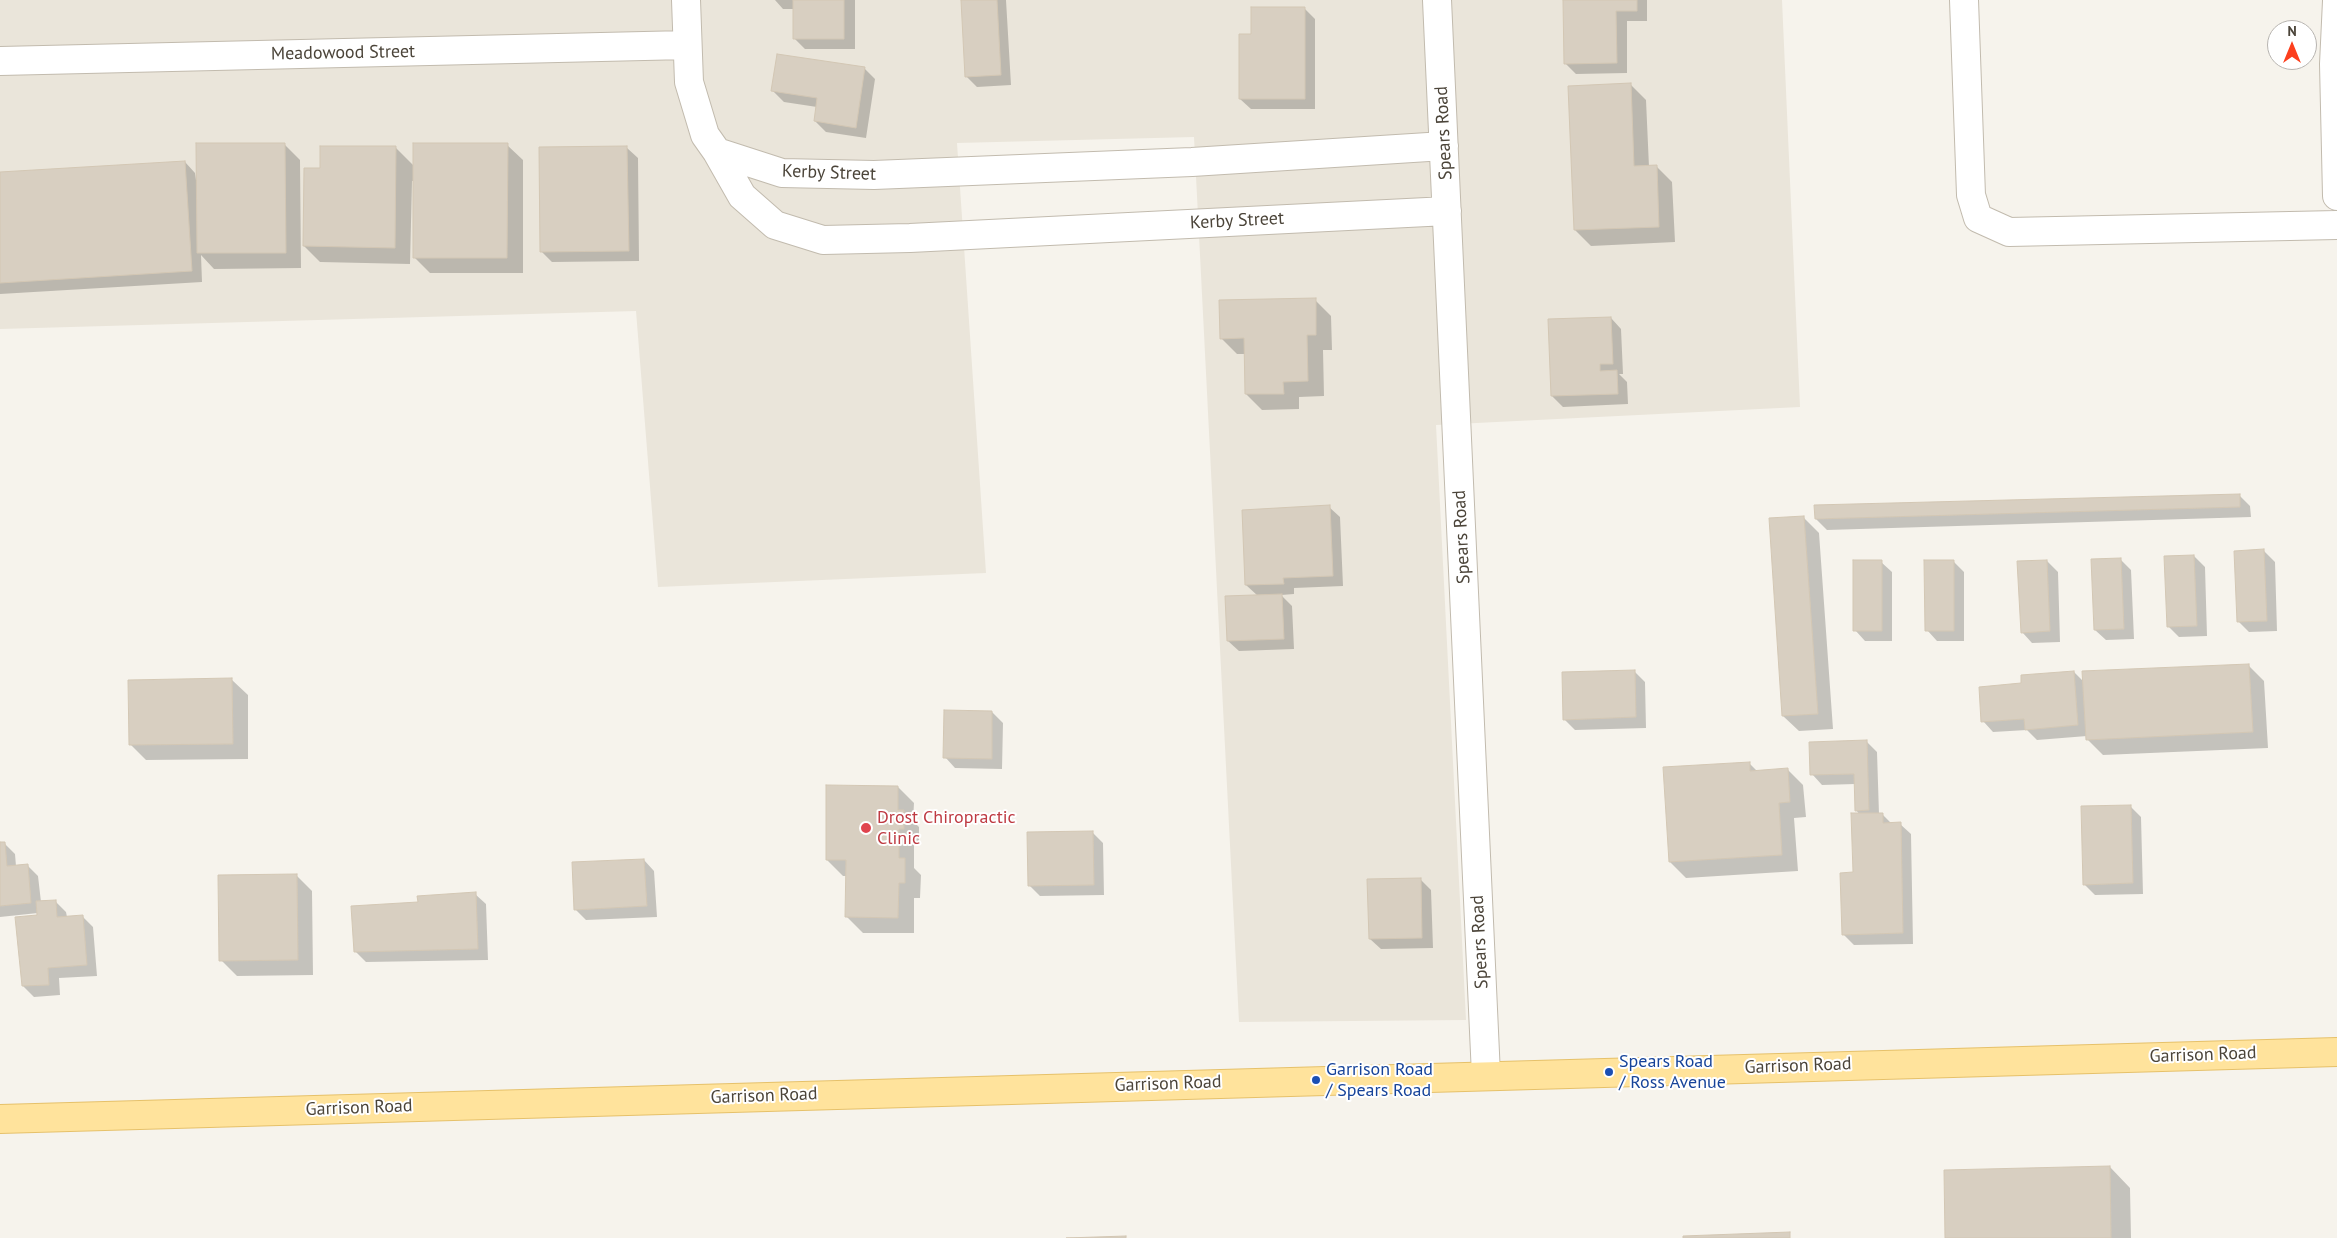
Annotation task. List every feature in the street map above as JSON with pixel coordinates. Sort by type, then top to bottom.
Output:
[{"type":"main road","name":"Garrison Road","points":[[0,1119],[2337,1052]]},
{"type":"street","points":[[686,0],[688,82],[696,111],[706,135],[717,152]]},
{"type":"street","name":"Spears Road","points":[[1437,0],[1486,1075]]},
{"type":"street","points":[[1964,0],[1971,194],[1978,218],[2009,232],[2337,225]]},
{"type":"street","points":[[2337,1],[2334,64],[2337,196]]},
{"type":"street","name":"Meadowood Street","points":[[0,61],[687,45]]},
{"type":"street","name":"Kerby Street","points":[[717,152],[782,173],[874,175],[1192,162],[1444,146]]},
{"type":"street","name":"Kerby Street","points":[[717,152],[742,196],[775,225],[823,240],[910,238],[1447,210]]},
{"type":"shaded area","points":[[0,0],[1782,0],[1800,407],[1436,425],[1466,1020],[1239,1022],[1194,137],[957,143],[986,573],[658,587],[636,311],[0,329]]},
{"type":"building","points":[[793,0],[844,0],[844,39],[793,39]]},
{"type":"building","points":[[961,0],[997,0],[1001,75],[965,77]]},
{"type":"building","points":[[1563,0],[1637,0],[1637,11],[1616,11],[1617,63],[1564,64]]},
{"type":"building","points":[[1251,7],[1305,7],[1305,99],[1239,99],[1239,34],[1251,34]]},
{"type":"building","points":[[777,54],[865,67],[856,128],[814,121],[817,98],[771,91]]},
{"type":"building","points":[[1631,83],[1634,166],[1657,165],[1659,227],[1574,230],[1568,86]]},
{"type":"building","points":[[196,143],[285,143],[286,253],[197,253]]},
{"type":"building","points":[[413,143],[508,143],[507,258],[413,258]]},
{"type":"building","points":[[320,146],[396,146],[395,248],[303,246],[304,168],[320,168]]},
{"type":"building","points":[[627,146],[629,251],[540,252],[539,147]]},
{"type":"building","points":[[185,161],[192,271],[0,283],[0,172]]},
{"type":"building","points":[[1316,298],[1316,335],[1307,335],[1308,381],[1283,382],[1284,394],[1245,394],[1244,338],[1220,339],[1219,300]]},
{"type":"building","points":[[1611,317],[1613,364],[1600,364],[1600,371],[1617,370],[1618,394],[1551,396],[1548,319]]},
{"type":"building","points":[[2240,494],[2240,507],[1815,519],[1814,505]]},
{"type":"building","points":[[1330,505],[1333,576],[1283,578],[1284,584],[1245,585],[1242,510]]},
{"type":"building","points":[[1804,516],[1818,714],[1782,716],[1769,518]]},
{"type":"building","points":[[2264,549],[2267,621],[2237,622],[2234,551]]},
{"type":"building","points":[[2194,555],[2197,626],[2167,627],[2164,556]]},
{"type":"building","points":[[2121,558],[2124,629],[2094,630],[2091,559]]},
{"type":"building","points":[[1853,560],[1882,560],[1882,631],[1853,631]]},
{"type":"building","points":[[1924,560],[1954,560],[1954,631],[1925,631]]},
{"type":"building","points":[[2047,560],[2050,631],[2021,633],[2017,561]]},
{"type":"building","points":[[1282,594],[1284,639],[1227,641],[1225,596]]},
{"type":"building","points":[[2249,664],[2253,732],[2086,740],[2082,671]]},
{"type":"building","points":[[1635,670],[1636,717],[1563,720],[1562,672]]},
{"type":"building","points":[[2074,671],[2078,725],[2025,730],[2024,719],[1981,722],[1979,687],[2021,683],[2021,675]]},
{"type":"building","points":[[232,678],[233,744],[129,745],[128,680]]},
{"type":"building","points":[[944,710],[992,711],[992,759],[943,758]]},
{"type":"building","points":[[1867,740],[1869,810],[1855,811],[1854,774],[1810,775],[1809,742]]},
{"type":"building","points":[[1750,762],[1750,771],[1788,768],[1790,802],[1779,803],[1782,855],[1669,862],[1663,767]]},
{"type":"building","points":[[826,785],[898,786],[898,810],[904,810],[904,829],[899,829],[899,858],[905,858],[905,883],[899,883],[898,918],[845,917],[846,860],[826,860]]},
{"type":"building","points":[[2131,805],[2133,883],[2083,885],[2081,806]]},
{"type":"building","points":[[1851,813],[1883,813],[1883,823],[1901,822],[1903,933],[1842,935],[1840,873],[1853,872]]},
{"type":"building","points":[[1093,831],[1094,885],[1028,886],[1027,832]]},
{"type":"building","points":[[0,842],[5,842],[7,866],[28,864],[31,903],[0,906]]},
{"type":"building","points":[[644,859],[647,906],[574,910],[572,862]]},
{"type":"building","points":[[297,874],[298,960],[219,961],[218,875]]},
{"type":"building","points":[[1421,878],[1422,938],[1369,939],[1367,879]]},
{"type":"building","points":[[476,892],[478,949],[354,952],[351,906],[418,902],[417,896]]},
{"type":"building","points":[[56,900],[57,917],[83,915],[87,965],[48,968],[49,985],[22,986],[15,917],[37,915],[36,901]]},
{"type":"building","points":[[2110,1166],[2111,1238],[1945,1238],[1944,1170]]},
{"type":"building","points":[[1790,1232],[1790,1238],[1683,1238],[1683,1236]]},
{"type":"building","points":[[1126,1236],[1126,1238],[1066,1238]]},
{"type":"place","name":"Drost Chiropractic Clinic","points":[[866,828]]},
{"type":"place","name":"Spears Road / Ross Avenue","points":[[1609,1072]]},
{"type":"place","name":"Garrison Road / Spears Road","points":[[1316,1080]]}]
